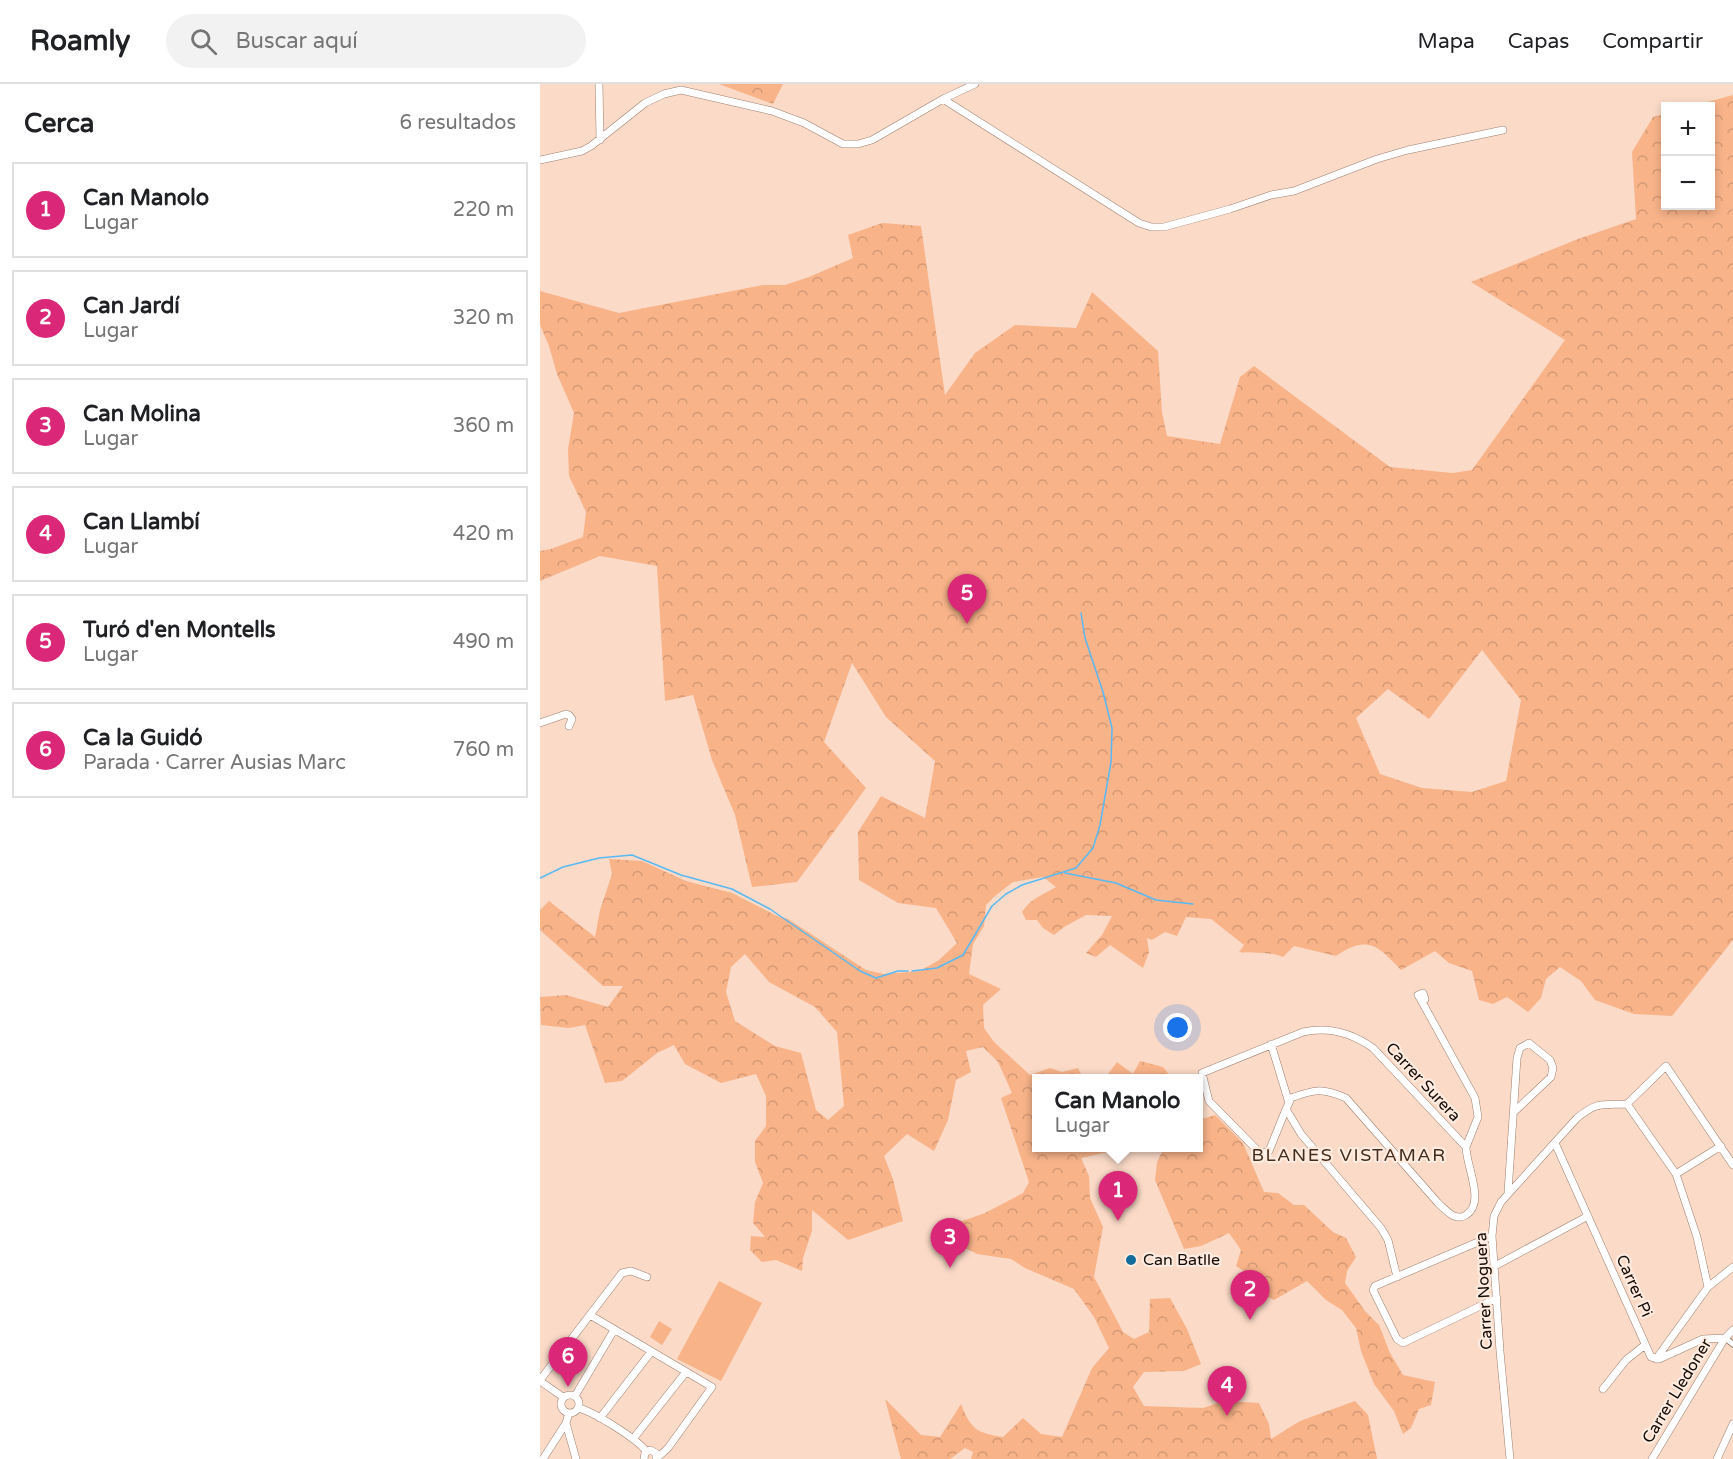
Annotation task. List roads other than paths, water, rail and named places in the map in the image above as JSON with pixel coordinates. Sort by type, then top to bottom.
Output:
[{"type":"street","points":[[599,84],[600,140]]},
{"type":"street","points":[[540,160],[582,151],[600,140],[645,103],[664,94],[681,90],[786,116],[843,144],[858,144],[872,140],[943,99],[975,84]]},
{"type":"street","points":[[943,99],[1139,223],[1151,228],[1164,227],[1271,195],[1294,191],[1377,159],[1408,150],[1503,130]]},
{"type":"street","points":[[540,723],[569,714],[572,719],[569,726]]},
{"type":"street","name":"Carrer Surera","points":[[1202,1074],[1204,1071],[1271,1044],[1314,1029],[1335,1030],[1358,1038],[1373,1048],[1466,1147],[1478,1117],[1475,1098],[1421,1000]]},
{"type":"street","points":[[1508,1192],[1517,1058],[1520,1048],[1528,1043],[1550,1060],[1553,1068],[1551,1077],[1514,1112]]},
{"type":"street","points":[[1271,1044],[1288,1106],[1301,1134],[1381,1228],[1388,1240],[1397,1277]]},
{"type":"street","points":[[1708,1287],[1696,1237],[1676,1174],[1627,1104],[1666,1066],[1733,1165]]},
{"type":"street","name":"Carrer Surera","points":[[1203,1077],[1209,1101],[1259,1152],[1269,1151],[1288,1106]]},
{"type":"street","points":[[1288,1106],[1291,1098],[1313,1090],[1328,1090],[1346,1098],[1438,1203],[1454,1216],[1462,1217],[1470,1213],[1475,1204],[1475,1190],[1466,1147]]},
{"type":"street","name":"Carrer Noguera","points":[[1510,1459],[1492,1236],[1494,1216],[1500,1202],[1508,1192],[1577,1118],[1588,1109],[1601,1104],[1627,1104]]},
{"type":"street","name":"Carrer Pi","points":[[1555,1143],[1645,1345],[1651,1357],[1656,1359]]},
{"type":"street","points":[[1676,1174],[1721,1146]]},
{"type":"street","points":[[1495,1266],[1588,1216]]},
{"type":"street","points":[[1492,1236],[1375,1286],[1373,1290],[1397,1339],[1403,1343],[1497,1298]]},
{"type":"street","points":[[1656,1359],[1708,1287],[1733,1267]]},
{"type":"street","points":[[563,1397],[540,1380],[622,1273],[631,1271],[647,1277]]},
{"type":"street","points":[[578,1408],[585,1409],[633,1439],[645,1455],[654,1452],[656,1458],[668,1448],[712,1387],[590,1315]]},
{"type":"street","points":[[575,1396],[614,1330]]},
{"type":"street","points":[[1656,1359],[1703,1340],[1725,1338],[1733,1330]]},
{"type":"street","points":[[1725,1338],[1733,1344]]},
{"type":"street","name":"Carrer Lledoner","points":[[1652,1459],[1725,1338]]},
{"type":"street","points":[[1603,1389],[1626,1360],[1645,1345]]},
{"type":"street","points":[[600,1419],[651,1352]]},
{"type":"street","points":[[633,1439],[686,1372]]},
{"type":"street","points":[[570,1394],[575,1396],[579,1402],[578,1408],[574,1412],[564,1411],[561,1406],[563,1397],[570,1394]]},
{"type":"street","points":[[543,1459],[566,1423],[569,1413]]},
{"type":"street","points":[[566,1423],[576,1459]]},
{"type":"street","points":[[1717,1459],[1733,1424]]},
{"type":"waterway","points":[[912,971],[937,968],[963,955],[992,906],[1006,894],[1022,885],[1076,868],[1093,848],[1100,825],[1111,762],[1112,728],[1085,638],[1081,613]]},
{"type":"waterway","points":[[540,878],[563,867],[599,858],[632,855],[681,875],[732,889],[770,909],[860,971],[876,978],[898,971],[908,971]]},
{"type":"waterway","points":[[1065,873],[1116,883],[1156,900],[1193,904]]},
{"type":"place","name":"Turó d'en Montells","points":[[967,624]]},
{"type":"place","name":"Can Manolo","points":[[1118,1221]]},
{"type":"place","name":"Can Batlle","points":[[1131,1260]]},
{"type":"place","name":"Can Molina","points":[[950,1268]]},
{"type":"place","name":"Can Jardí","points":[[1250,1320]]},
{"type":"place","name":"Ca la Guidó","points":[[568,1387]]},
{"type":"place","name":"Can Llambí","points":[[1227,1416]]},
{"type":"district","name":"BLANES VISTAMAR","points":[[1349,1155]]}]
